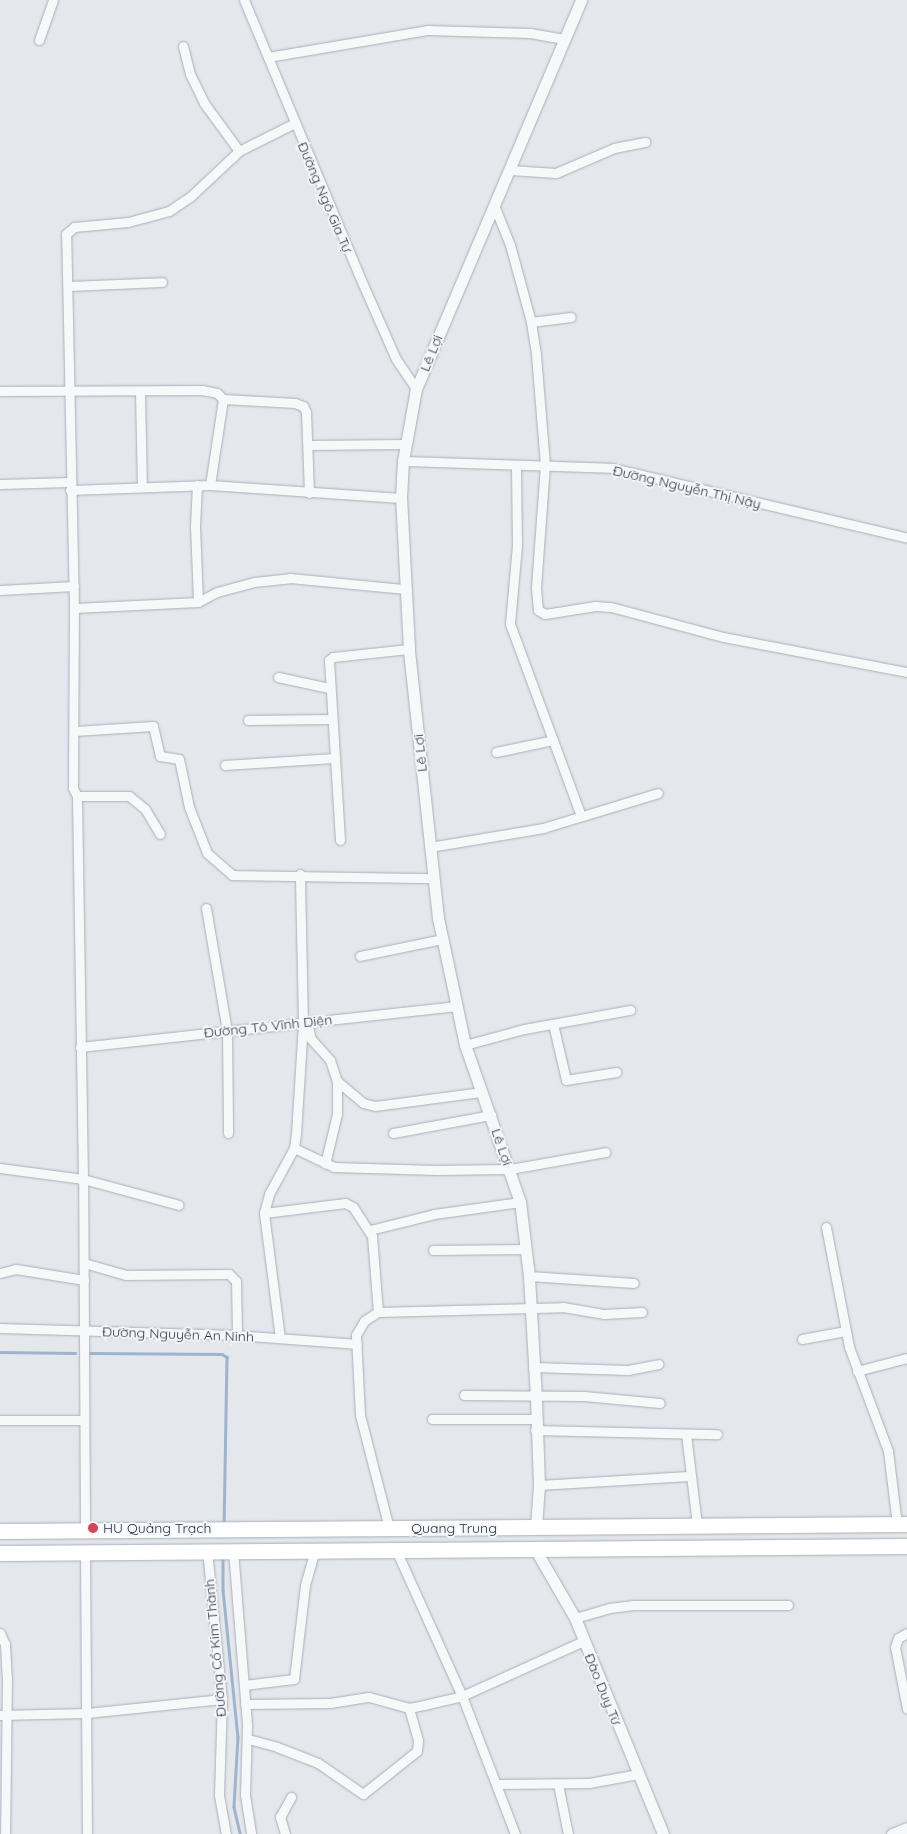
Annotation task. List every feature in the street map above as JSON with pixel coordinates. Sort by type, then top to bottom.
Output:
[{"type":"highway","name":"Quang Trung","points":[[0,1531],[814,1523],[902,1524]]},
{"type":"highway","points":[[813,1545],[814,1523]]},
{"type":"highway","points":[[535,1549],[536,1527]]},
{"type":"highway","points":[[199,1528],[203,1550]]},
{"type":"highway","points":[[254,1529],[254,1551]]},
{"type":"highway","points":[[315,1551],[316,1529]]},
{"type":"highway","points":[[85,1530],[85,1552]]},
{"type":"highway","name":"Quang Trung","points":[[0,1553],[813,1545],[907,1546]]},
{"type":"street","points":[[39,40],[53,0]]},
{"type":"street","name":"Đường Ngô Gia Tự","points":[[244,0],[396,359],[416,389]]},
{"type":"street","name":"Lê Lợi","points":[[536,1527],[539,1485],[535,1424],[536,1398],[529,1276],[520,1202],[465,1044],[455,1006],[442,939],[432,878],[409,649],[401,498],[406,444],[416,389],[581,0]]},
{"type":"street","points":[[268,57],[427,30],[530,33],[565,39]]},
{"type":"street","points":[[183,46],[190,74],[204,103],[239,151]]},
{"type":"street","points":[[85,1530],[83,1178],[77,796],[73,788],[75,731],[74,586],[70,486],[70,389],[66,234],[70,229],[135,221],[169,211],[190,196],[239,151],[295,124]]},
{"type":"street","points":[[510,170],[556,173],[614,148],[645,142]]},
{"type":"street","points":[[494,205],[510,246],[531,322],[545,466],[535,603],[541,613],[611,607],[723,637],[907,672]]},
{"type":"street","points":[[68,286],[162,282]]},
{"type":"street","points":[[531,322],[571,317]]},
{"type":"street","points":[[0,391],[43,393],[70,389],[140,393],[202,390],[215,392],[223,400],[303,406],[306,412],[309,493]]},
{"type":"street","points":[[140,393],[142,486]]},
{"type":"street","points":[[210,484],[223,400]]},
{"type":"street","points":[[308,445],[406,444]]},
{"type":"street","name":"Đường Nguyễn Thị Nậy","points":[[404,461],[516,466],[593,466],[629,472],[907,538]]},
{"type":"street","points":[[516,466],[517,545],[510,624],[581,816]]},
{"type":"street","points":[[0,484],[70,486],[210,484],[309,493],[401,498]]},
{"type":"street","points":[[197,484],[194,526],[198,602]]},
{"type":"street","points":[[74,608],[198,602],[217,592],[254,582],[290,578],[405,589]]},
{"type":"street","points":[[0,590],[74,586]]},
{"type":"street","points":[[340,840],[329,688],[330,658],[409,649]]},
{"type":"street","points":[[278,676],[329,688]]},
{"type":"street","points":[[248,720],[332,719]]},
{"type":"street","points":[[75,731],[153,726],[160,756],[179,760],[189,807],[210,857],[223,864],[232,875],[300,874],[393,879],[432,878]]},
{"type":"street","points":[[496,752],[553,740]]},
{"type":"street","points":[[225,765],[334,758]]},
{"type":"street","points":[[430,847],[524,832],[658,793]]},
{"type":"street","points":[[77,796],[129,796],[145,809],[160,834]]},
{"type":"street","points":[[280,1338],[264,1213],[269,1194],[294,1148],[305,1022],[300,874]]},
{"type":"street","points":[[206,908],[227,1030],[228,1133]]},
{"type":"street","points":[[360,956],[442,939]]},
{"type":"street","name":"Đường Tô Vĩnh Diện","points":[[80,1047],[455,1006]]},
{"type":"street","points":[[465,1044],[553,1024],[630,1010]]},
{"type":"street","points":[[305,1022],[311,1038],[330,1060],[337,1081],[337,1114],[325,1164]]},
{"type":"street","points":[[553,1024],[566,1080],[616,1072]]},
{"type":"street","points":[[337,1081],[362,1103],[375,1106],[482,1092]]},
{"type":"street","points":[[393,1133],[490,1115]]},
{"type":"street","points":[[294,1148],[325,1164],[346,1168],[510,1169],[606,1152]]},
{"type":"street","points":[[0,1168],[83,1178],[179,1205]]},
{"type":"street","points":[[370,1230],[419,1217],[520,1202]]},
{"type":"street","points":[[264,1213],[345,1203],[354,1207],[370,1230],[378,1312]]},
{"type":"street","points":[[826,1227],[845,1331],[857,1371],[888,1451],[902,1524]]},
{"type":"street","points":[[433,1250],[526,1249]]},
{"type":"street","points":[[84,1263],[126,1275],[229,1274],[236,1282],[237,1335]]},
{"type":"street","points":[[0,1273],[16,1270],[84,1280]]},
{"type":"street","points":[[529,1276],[634,1283]]},
{"type":"street","points":[[389,1528],[362,1431],[357,1344],[360,1326],[378,1312],[418,1313],[563,1308],[620,1314],[642,1312]]},
{"type":"street","name":"Đường Nguyễn An Ninh","points":[[0,1328],[237,1335],[357,1344]]},
{"type":"street","points":[[802,1339],[845,1331]]},
{"type":"street","points":[[857,1371],[907,1358]]},
{"type":"street","points":[[534,1367],[628,1370],[658,1364]]},
{"type":"street","points":[[464,1395],[536,1398],[584,1396],[660,1403]]},
{"type":"street","points":[[432,1419],[686,1434],[717,1434]]},
{"type":"street","points":[[0,1420],[84,1420]]},
{"type":"street","points":[[686,1434],[689,1476],[697,1525]]},
{"type":"street","points":[[539,1485],[689,1476]]},
{"type":"street","name":"Đào Duy Từ","points":[[535,1549],[575,1618],[663,1834]]},
{"type":"street","name":"Đường Cổ Kim Thành","points":[[203,1550],[222,1699],[219,1795],[226,1834]]},
{"type":"street","points":[[233,1550],[238,1642],[244,1685],[248,1739],[245,1795],[251,1834]]},
{"type":"street","points":[[396,1550],[462,1696],[515,1834]]},
{"type":"street","points":[[244,1685],[294,1679],[305,1585],[315,1551]]},
{"type":"street","points":[[85,1552],[87,1834]]},
{"type":"street","points":[[575,1618],[609,1608],[632,1605],[788,1605]]},
{"type":"street","points":[[0,1633],[5,1644],[3,1715],[5,1834]]},
{"type":"street","points":[[907,1633],[898,1638],[895,1648],[907,1709]]},
{"type":"street","points":[[245,1704],[330,1703],[369,1697],[409,1708],[462,1696],[583,1641]]},
{"type":"street","points":[[3,1715],[87,1713],[222,1699]]},
{"type":"street","points":[[248,1739],[277,1747],[318,1764],[362,1794],[417,1750],[418,1740],[409,1708]]},
{"type":"street","points":[[497,1784],[589,1783],[638,1774]]},
{"type":"street","points":[[558,1784],[568,1834]]},
{"type":"street","points":[[285,1834],[280,1817],[291,1797]]},
{"type":"street","points":[[892,1834],[907,1828]]},
{"type":"waterway","points":[[0,1352],[75,1353]]},
{"type":"waterway","points":[[90,1353],[222,1354],[227,1357],[224,1523]]},
{"type":"waterway","points":[[223,1560],[223,1590],[238,1737],[234,1807],[240,1834]]},
{"type":"place","name":"HU Quảng Trạch","points":[[93,1528]]}]
